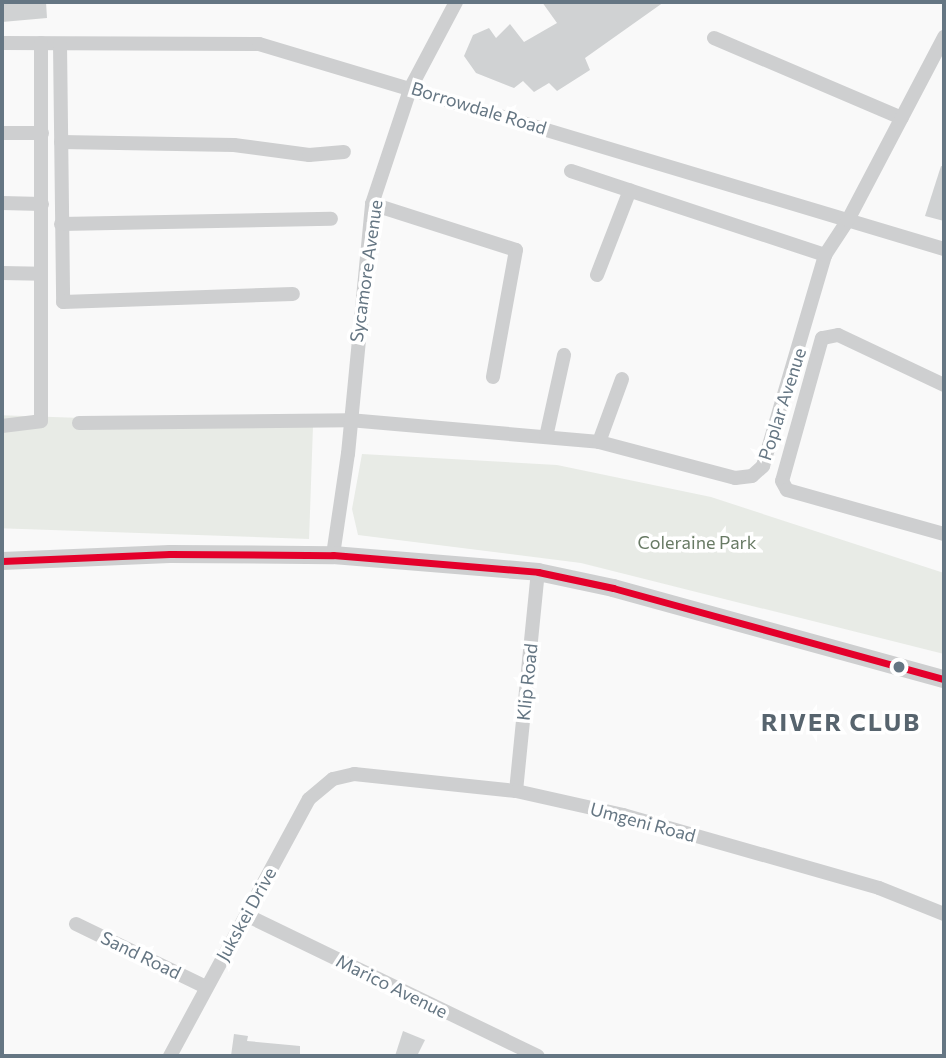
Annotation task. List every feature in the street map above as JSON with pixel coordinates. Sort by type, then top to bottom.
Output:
[{"type":"street","name":"Sycamore Avenue","points":[[333,555],[372,204],[411,88],[456,2]]},
{"type":"street","name":"Poplar Avenue","points":[[79,423],[349,420],[599,442],[734,478],[752,476],[763,466],[825,255],[848,220],[944,37]]},
{"type":"street","points":[[715,38],[902,118]]},
{"type":"street","name":"Borrowdale Road","points":[[2,43],[245,41],[411,88],[944,249]]},
{"type":"street","points":[[2,426],[40,424],[41,43]]},
{"type":"street","points":[[60,44],[64,303],[293,294]]},
{"type":"street","points":[[2,133],[42,133]]},
{"type":"street","points":[[61,142],[234,145],[309,155],[344,152]]},
{"type":"street","points":[[571,171],[825,255]]},
{"type":"street","points":[[597,275],[630,190]]},
{"type":"street","points":[[2,203],[42,204]]},
{"type":"street","points":[[372,204],[516,250],[493,377]]},
{"type":"street","points":[[61,224],[331,219]]},
{"type":"street","points":[[2,273],[41,274]]},
{"type":"street","points":[[944,385],[838,335],[822,338],[782,481],[787,490],[944,534]]},
{"type":"street","points":[[546,437],[564,355]]},
{"type":"street","points":[[599,442],[622,379]]},
{"type":"street","points":[[2,561],[170,554],[333,555],[538,572],[613,588],[944,679]]},
{"type":"street","name":"Klip Road","points":[[516,791],[538,572]]},
{"type":"street","name":"Umgeni Road","points":[[333,779],[372,774],[516,791],[623,815],[801,865],[879,888],[944,914]]},
{"type":"street","name":"Jukskei Drive","points":[[170,1056],[309,799],[333,779]]},
{"type":"street","name":"Marico Avenue","points":[[246,915],[538,1056]]},
{"type":"street","name":"Sand Road","points":[[76,924],[206,987]]},
{"type":"green space","points":[[2,415],[313,426],[309,539],[2,528]]},
{"type":"green space","name":"Coleraine Park","points":[[362,454],[557,465],[711,497],[944,573],[944,654],[581,563],[358,535],[352,509]]},
{"type":"building","points":[[2,2],[46,2],[47,18],[2,22]]},
{"type":"building","points":[[542,2],[664,2],[585,58],[590,70],[557,91],[549,83],[534,92],[523,81],[514,88],[476,73],[464,56],[473,35],[489,28],[496,38],[510,24],[524,42],[557,23]]},
{"type":"building","points":[[941,166],[944,167],[944,221],[925,216]]},
{"type":"building","points":[[403,1031],[425,1040],[417,1056],[395,1056]]},
{"type":"building","points":[[234,1034],[248,1036],[247,1041],[300,1046],[300,1056],[231,1056]]},
{"type":"transit line","points":[[2,561],[170,554],[333,555],[538,572],[613,588],[944,679]]},
{"type":"district","name":"RIVER CLUB","points":[[841,722]]}]
